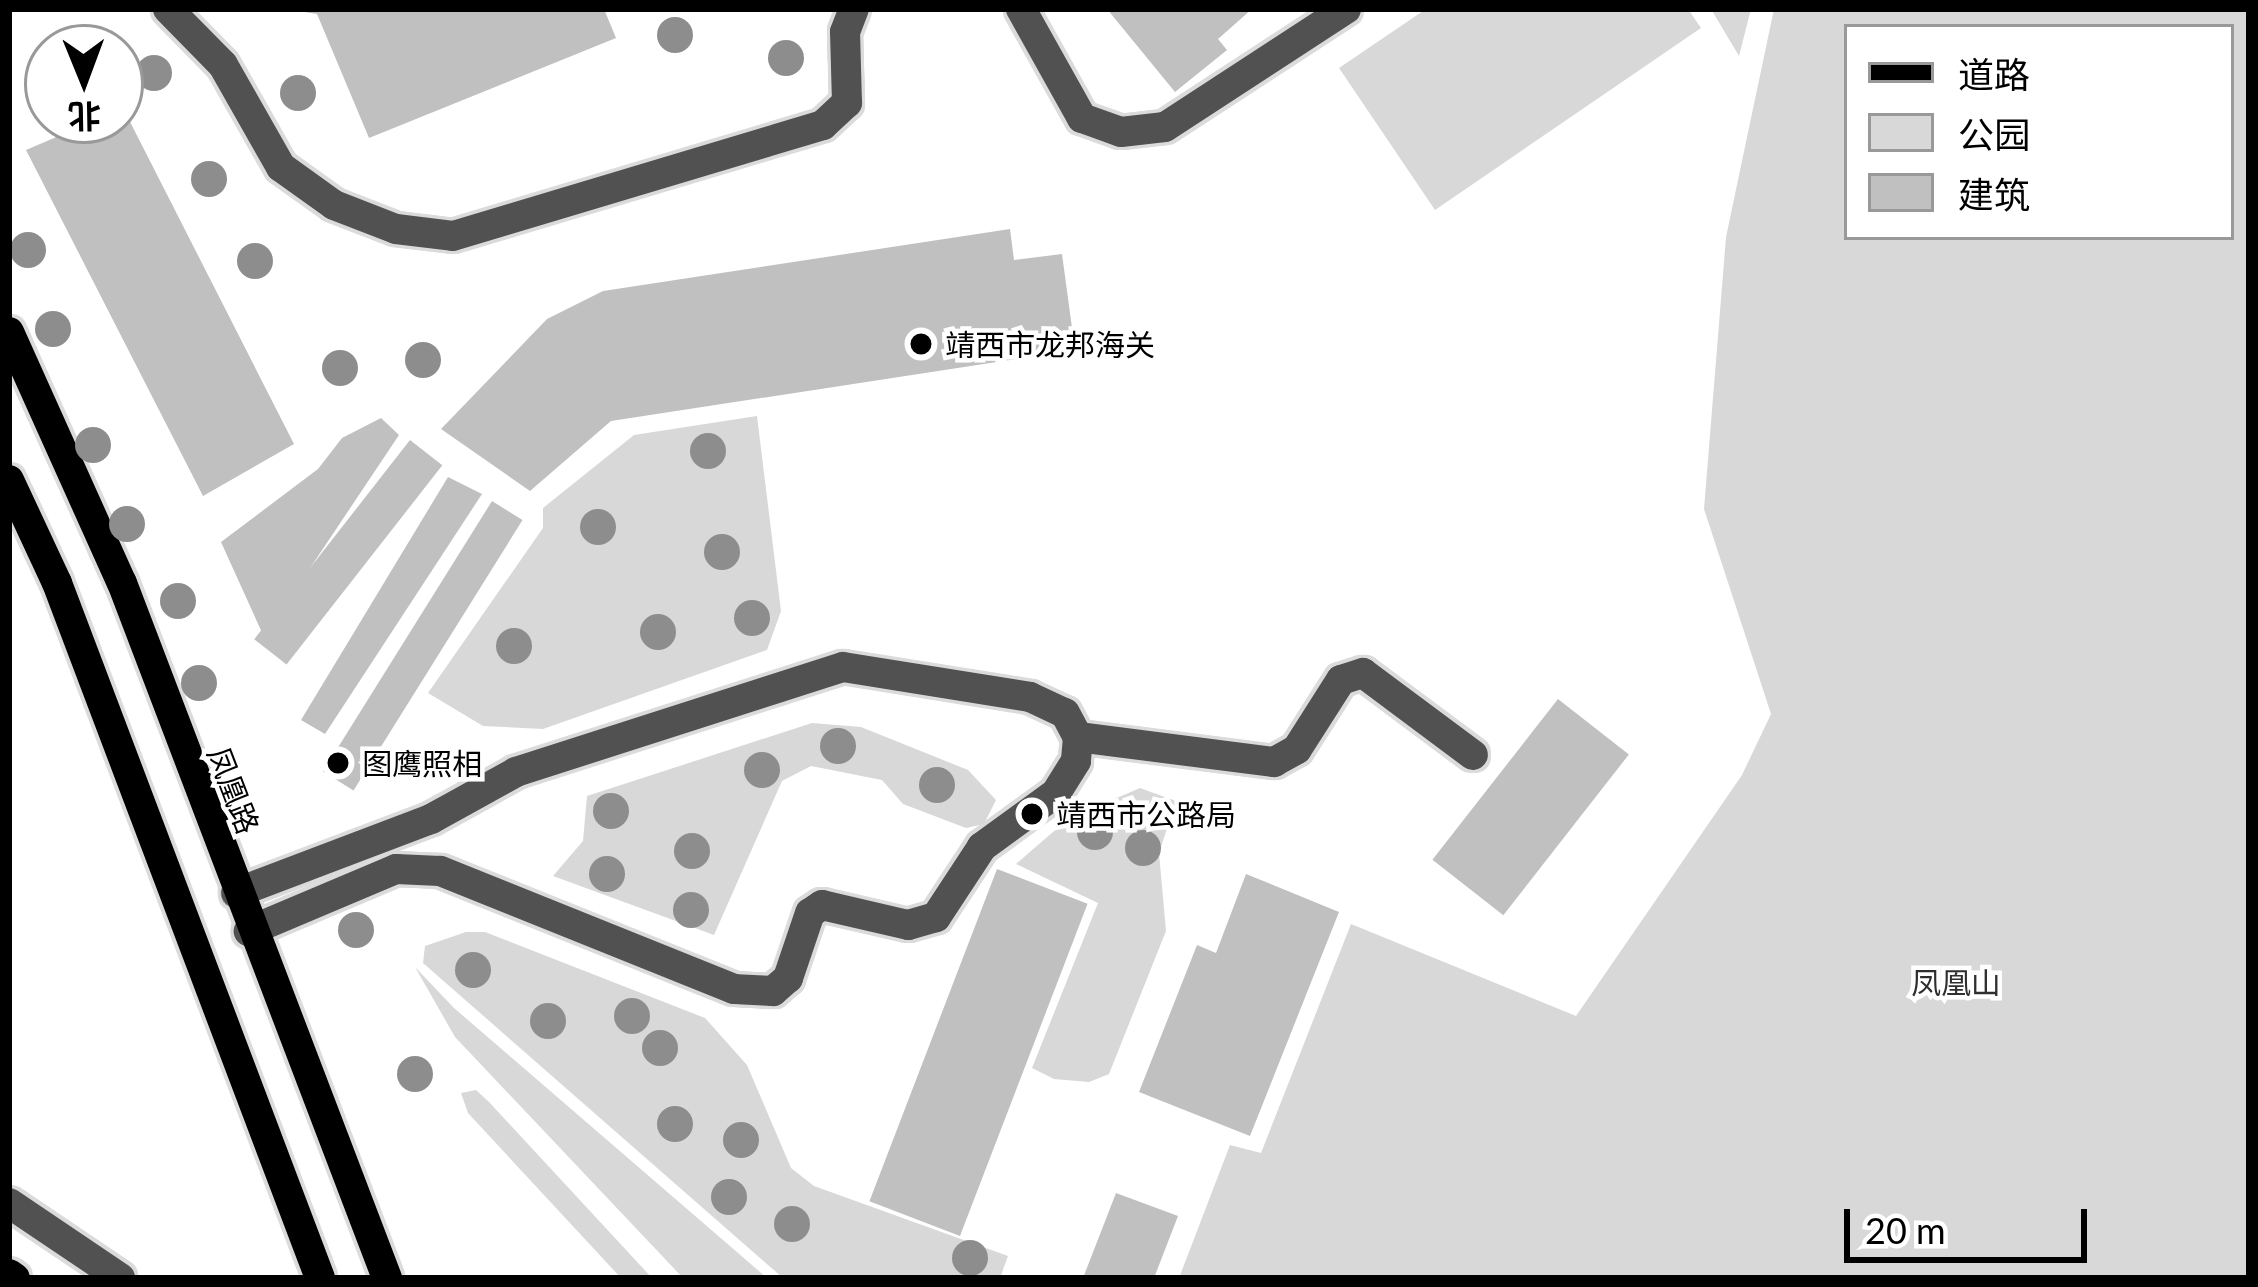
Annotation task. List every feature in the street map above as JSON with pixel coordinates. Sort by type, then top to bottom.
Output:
[{"type":"main road","name":"凤凰路","points":[[9,332],[122,584],[249,931],[387,1278]]},
{"type":"main road","points":[[9,480],[57,583],[320,1278]]},
{"type":"street","points":[[168,9],[223,65],[280,167],[334,205],[395,229],[453,236],[824,125],[847,104],[845,32],[854,9]]},
{"type":"street","points":[[1021,9],[1082,118],[1121,132],[1165,127],[1346,9]]},
{"type":"street","points":[[236,893],[430,819],[517,772],[843,667],[1030,698],[1065,713],[1078,737],[1076,761],[1055,794],[982,847],[936,917],[908,925],[822,905],[810,913],[788,978],[773,991],[734,989],[440,871],[396,869],[249,931]]},
{"type":"street","points":[[1078,737],[1274,761],[1298,749],[1341,680],[1363,673],[1473,755]]},
{"type":"street","points":[[9,1203],[120,1278]]},
{"type":"green space","points":[[1426,9],[1688,9],[1701,28],[1435,210],[1339,68]]},
{"type":"green space","points":[[1711,9],[1751,9],[1739,56]]},
{"type":"green space","name":"凤凰山","points":[[1774,9],[2249,9],[2249,1278],[1179,1278],[1230,1145],[1261,1153],[1351,924],[1576,1016],[1742,775],[1771,714],[1704,509],[1726,237]]},
{"type":"green space","points":[[757,416],[781,611],[767,650],[543,729],[483,726],[428,693],[543,528],[543,508],[634,435]]},
{"type":"green space","points":[[812,723],[861,727],[968,770],[996,800],[984,824],[966,828],[903,804],[882,780],[811,766],[782,781],[714,935],[553,876],[583,841],[587,796]]},
{"type":"green space","points":[[1140,788],[1176,801],[1159,853],[1166,931],[1109,1074],[1089,1082],[1054,1079],[1032,1068],[1098,903],[1016,864],[1068,819]]},
{"type":"green space","points":[[466,932],[485,932],[705,1018],[747,1065],[791,1168],[814,1186],[1008,1256],[1000,1278],[783,1278],[423,963],[425,946]]},
{"type":"green space","points":[[415,967],[454,1008],[767,1278],[683,1278],[455,1037]]},
{"type":"green space","points":[[476,1090],[652,1278],[621,1278],[468,1113],[461,1093]]},
{"type":"building","points":[[285,9],[604,9],[616,38],[369,138],[317,14]]},
{"type":"building","points":[[1107,9],[1252,9],[1218,39],[1227,50],[1175,92]]},
{"type":"building","points":[[40,144],[141,144],[294,444],[203,496],[26,150]]},
{"type":"building","points":[[1010,229],[1014,260],[1062,254],[1075,350],[611,421],[530,491],[441,429],[547,319],[603,291]]},
{"type":"building","points":[[381,418],[399,435],[264,637],[221,542],[318,469],[342,438]]},
{"type":"building","points":[[410,440],[442,465],[287,665],[254,639]]},
{"type":"building","points":[[448,477],[482,494],[325,734],[301,720]]},
{"type":"building","points":[[492,501],[523,520],[353,791],[323,772]]},
{"type":"building","points":[[1558,699],[1629,754],[1503,915],[1432,860]]},
{"type":"building","points":[[997,869],[1088,904],[960,1236],[869,1201]]},
{"type":"building","points":[[1246,874],[1339,912],[1250,1136],[1139,1092],[1197,945],[1216,953]]},
{"type":"building","points":[[1116,1193],[1178,1216],[1154,1278],[1083,1278]]},
{"type":"place","name":"靖西市龙邦海关","points":[[921,344]]},
{"type":"place","name":"图鹰照相","points":[[338,763]]},
{"type":"place","name":"靖西市公路局","points":[[1032,814]]}]
